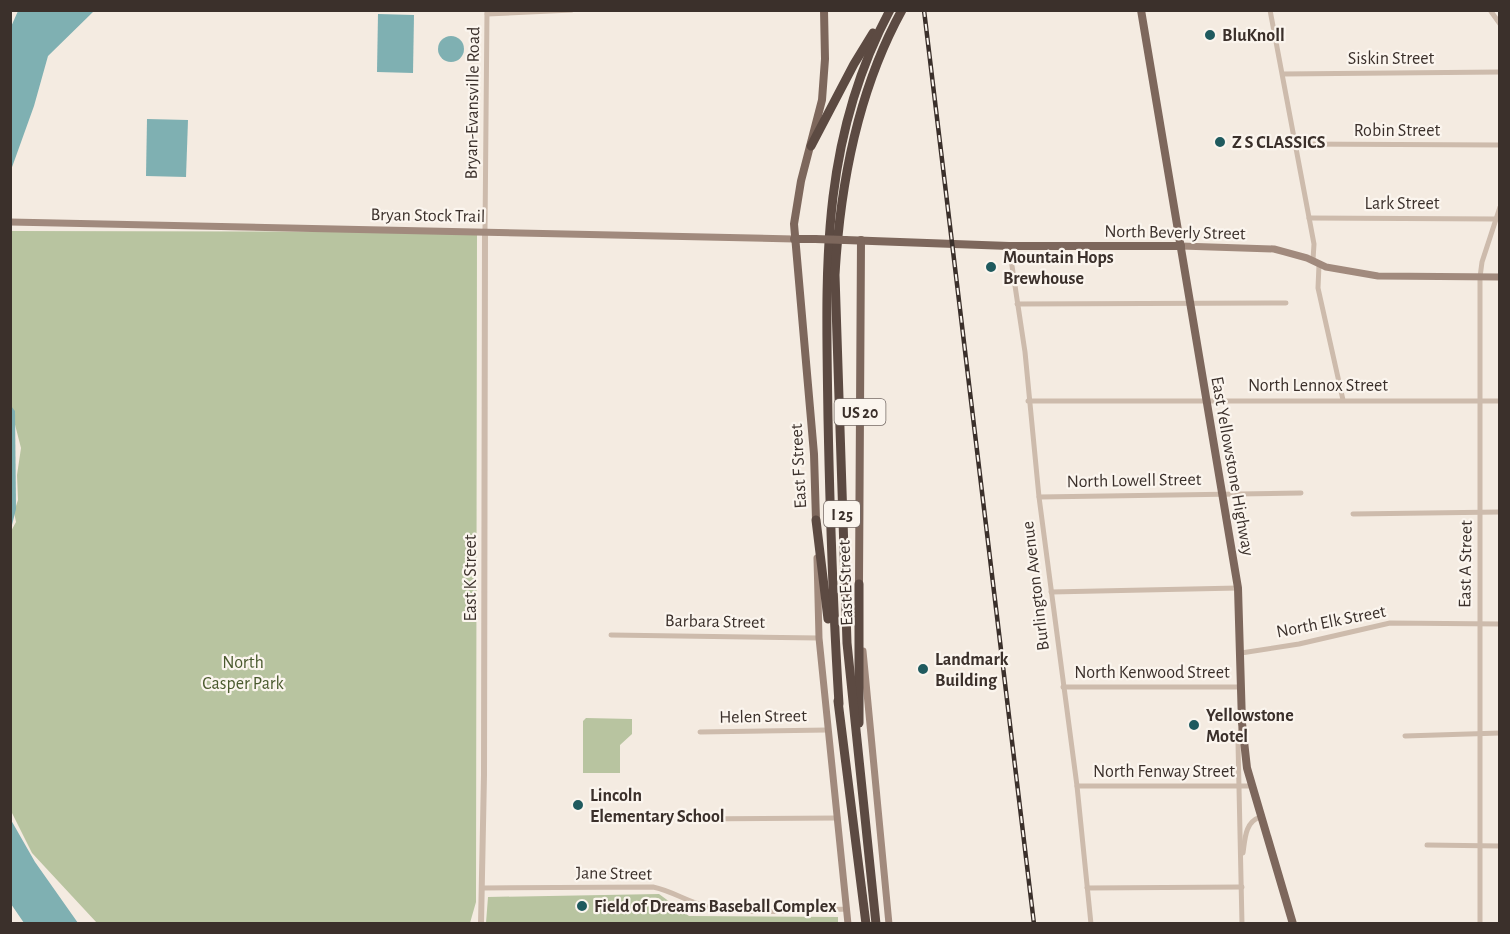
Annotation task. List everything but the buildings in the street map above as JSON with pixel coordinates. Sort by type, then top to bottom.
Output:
[{"type":"highway","points":[[811,146],[854,64],[889,10]]},
{"type":"highway","name":"I 25","points":[[864,924],[861,880],[839,704],[831,581],[826,275],[828,224],[845,133],[874,41],[889,10]]},
{"type":"highway","name":"I 25","points":[[876,924],[846,643],[835,275],[838,224],[850,156],[872,77],[884,44],[902,10]]},
{"type":"highway","name":"US 20","points":[[816,520],[839,704]]},
{"type":"highway","name":"US 20","points":[[858,753],[859,584]]},
{"type":"main road","name":"East F Street","points":[[824,10],[825,59],[822,100],[799,190],[794,239],[814,454],[819,638],[848,924]]},
{"type":"main road","name":"East Yellowstone Highway","points":[[1141,10],[1238,588],[1242,723],[1251,786],[1293,924]]},
{"type":"main road","name":"Bryan Stock Trail","points":[[14,222],[845,240]]},
{"type":"main road","name":"North Beverly Street","points":[[845,240],[1009,246],[1265,248],[1378,276],[1500,277]]},
{"type":"main road","name":"East E Street","points":[[861,240],[859,584],[889,924]]},
{"type":"street","points":[[488,12],[572,10]]},
{"type":"street","points":[[1270,10],[1314,244],[1318,288],[1342,400]]},
{"type":"street","points":[[1490,10],[1499,22]]},
{"type":"street","name":"Bryan-Evansville Road","points":[[485,231],[488,12]]},
{"type":"street","name":"Siskin Street","points":[[1283,74],[1500,72]]},
{"type":"street","name":"Robin Street","points":[[1294,144],[1500,145]]},
{"type":"street","name":"East A Street","points":[[1480,924],[1480,277],[1482,262],[1500,207]]},
{"type":"street","name":"Lark Street","points":[[1309,218],[1496,219]]},
{"type":"street","name":"East K Street","points":[[481,924],[484,888],[485,231]]},
{"type":"street","name":"Burlington Avenue","points":[[1009,246],[1025,352],[1039,497],[1077,786],[1092,924]]},
{"type":"street","points":[[1017,304],[1287,303]]},
{"type":"street","name":"North Lennox Street","points":[[1028,400],[1500,401]]},
{"type":"street","name":"North Lowell Street","points":[[1039,497],[1301,493]]},
{"type":"street","points":[[1353,514],[1500,512]]},
{"type":"street","points":[[1051,592],[1238,588]]},
{"type":"street","name":"North Elk Street","points":[[1241,653],[1351,633],[1383,624],[1500,624]]},
{"type":"street","name":"Barbara Street","points":[[611,634],[819,638]]},
{"type":"street","name":"North Kenwood Street","points":[[1063,687],[1240,687]]},
{"type":"street","points":[[1242,723],[1238,742],[1242,924]]},
{"type":"street","name":"Helen Street","points":[[699,732],[827,730]]},
{"type":"street","points":[[1405,736],[1500,733]]},
{"type":"street","name":"North Fenway Street","points":[[1077,786],[1251,786]]},
{"type":"street","points":[[1242,861],[1247,828],[1252,820],[1260,817]]},
{"type":"street","points":[[686,819],[838,818]]},
{"type":"street","points":[[1427,845],[1500,846]]},
{"type":"street","name":"Jane Street","points":[[484,888],[653,887],[672,892],[694,903],[719,909],[848,909]]},
{"type":"street","points":[[1087,888],[1242,887]]},
{"type":"green space","name":"North Casper Park","points":[[11,231],[477,232],[476,902],[470,923],[97,923],[32,853],[11,811],[10,533],[16,522],[14,512],[18,500],[17,475],[21,448],[11,409]]},
{"type":"green space","points":[[586,718],[632,719],[632,734],[620,745],[620,773],[583,773],[583,721]]},
{"type":"green space","name":"Field of Dreams Baseball Complex","points":[[659,894],[689,916],[838,917],[838,923],[486,923],[488,897]]},
{"type":"water","points":[[18,11],[94,11],[48,56],[34,106],[11,170],[10,29]]},
{"type":"water","points":[[378,14],[414,15],[413,73],[377,72]]},
{"type":"water","points":[[451,36],[460,40],[464,49],[460,58],[451,62],[442,58],[438,49],[442,40]]},
{"type":"water","points":[[147,119],[188,120],[186,177],[146,176]]},
{"type":"water","points":[[11,406],[15,411],[16,509],[11,529]]},
{"type":"water","points":[[11,820],[35,862],[78,923],[24,923],[11,904]]},
{"type":"railway","points":[[924,10],[1034,924]]},
{"type":"place","name":"BluKnoll","points":[[1210,35]]},
{"type":"place","name":"Z S CLASSICS","points":[[1220,142]]},
{"type":"place","name":"Mountain Hops Brewhouse","points":[[991,267]]},
{"type":"place","name":"Landmark Building","points":[[923,669]]},
{"type":"place","name":"Yellowstone Motel","points":[[1194,725]]},
{"type":"place","name":"Lincoln Elementary School","points":[[578,805]]},
{"type":"place","name":"Field of Dreams Baseball Complex","points":[[582,906]]}]
